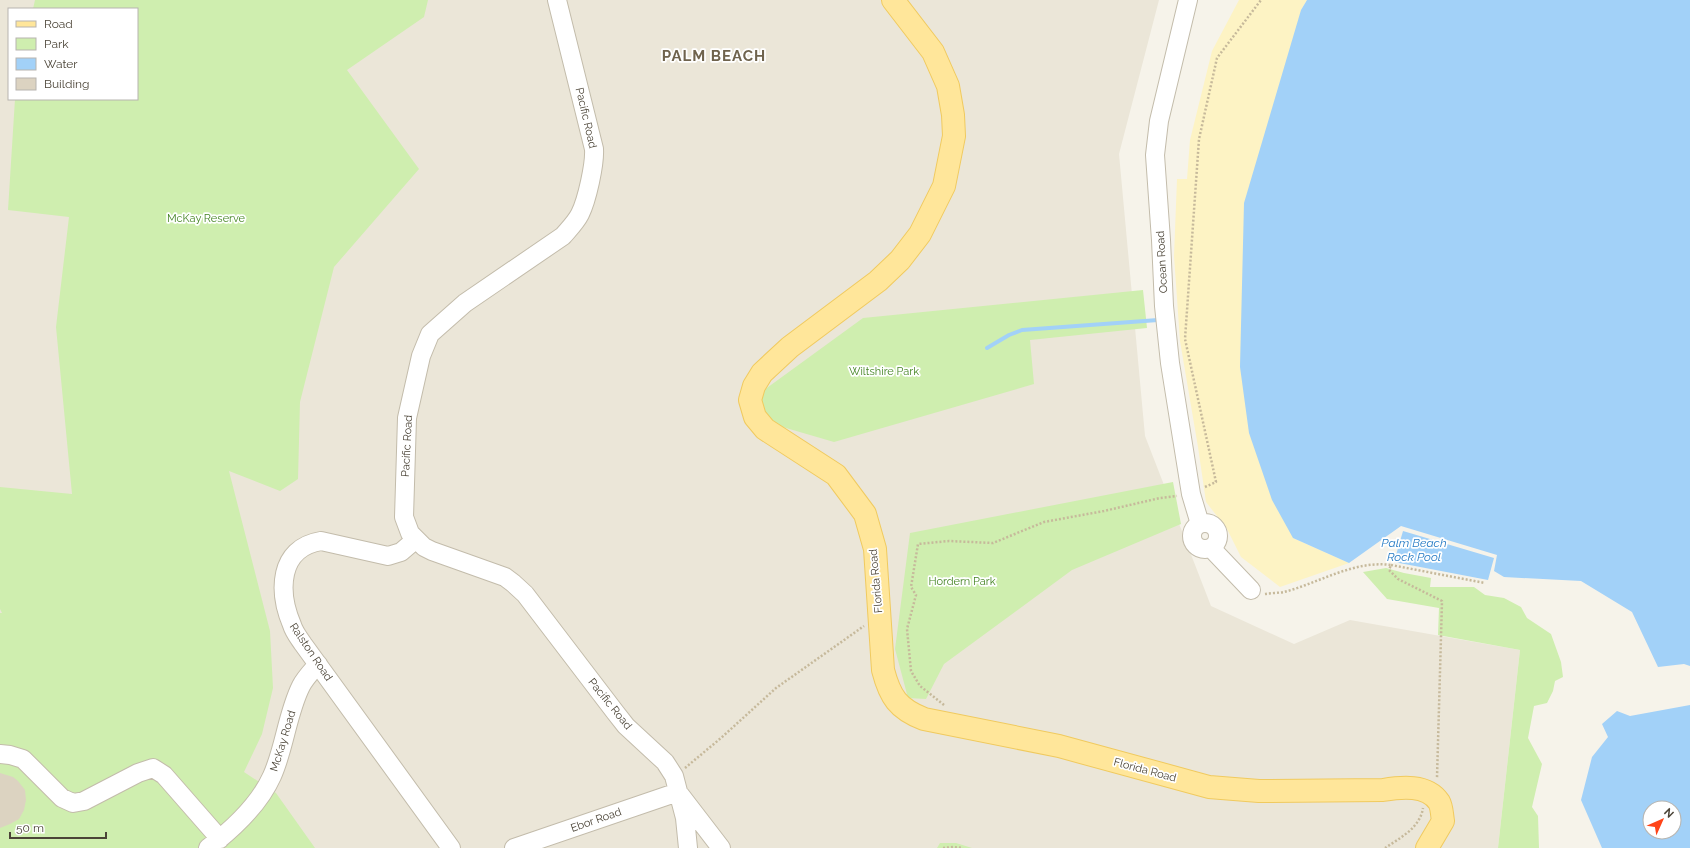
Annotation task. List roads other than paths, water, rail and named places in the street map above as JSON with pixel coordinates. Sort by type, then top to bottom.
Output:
[{"type":"main road","name":"Florida Road","points":[[893,0],[933,52],[948,86],[953,115],[954,136],[944,186],[920,234],[900,260],[878,281],[784,352],[762,373],[754,386],[750,400],[755,417],[765,429],[836,475],[865,514],[875,549],[883,670],[886,685],[898,704],[910,713],[924,718],[1059,746],[1209,787],[1259,791],[1383,790],[1401,787],[1433,796],[1443,821],[1427,848]]},
{"type":"street","name":"Pacific Road","points":[[557,0],[594,149],[594,164],[586,197],[581,213],[563,236],[465,303],[437,326],[430,334],[420,356],[407,418],[404,517],[410,533],[415,540],[432,551],[504,577],[519,587],[626,726],[665,762],[676,784],[685,818],[688,848]]},
{"type":"street","name":"Ocean Road","points":[[1188,0],[1159,120],[1155,155],[1170,363],[1191,494],[1200,524],[1210,524],[1217,530],[1218,541],[1211,548],[1251,590]]},
{"type":"street","name":"Ralston Road","points":[[415,540],[401,552],[388,556],[321,541],[310,542],[302,546],[290,560],[284,576],[282,588],[285,606],[292,627],[451,848]]},
{"type":"street","name":"McKay Road","points":[[214,843],[250,808],[272,777],[298,693],[306,678],[318,664]]},
{"type":"street","points":[[0,754],[23,759],[62,798],[73,803],[84,801],[138,773],[153,768],[164,775],[214,843]]},
{"type":"street","name":"Ebor Road","points":[[514,848],[676,784]]},
{"type":"street","points":[[676,784],[721,848]]},
{"type":"water","points":[[1307,0],[1690,0],[1690,666],[1684,664],[1658,667],[1632,612],[1581,581],[1504,577],[1494,571],[1497,555],[1401,526],[1349,563],[1293,538],[1272,500],[1249,433],[1240,367],[1244,203],[1301,10]]},
{"type":"water","name":"Palm Beach Rock Pool","points":[[1403,531],[1494,558],[1488,580],[1394,562]]},
{"type":"water","points":[[1690,705],[1690,848],[1602,848],[1581,800],[1592,757],[1608,737],[1602,724],[1617,711],[1630,716]]},
{"type":"waterway","points":[[987,348],[1009,335],[1022,330],[1158,320]]},
{"type":"district","name":"PALM BEACH","points":[[714,56]]},
{"type":"park label","name":"McKay Reserve","points":[[206,218]]},
{"type":"park label","name":"Wiltshire Park","points":[[884,371]]},
{"type":"park label","name":"Hordern Park","points":[[962,581]]}]
